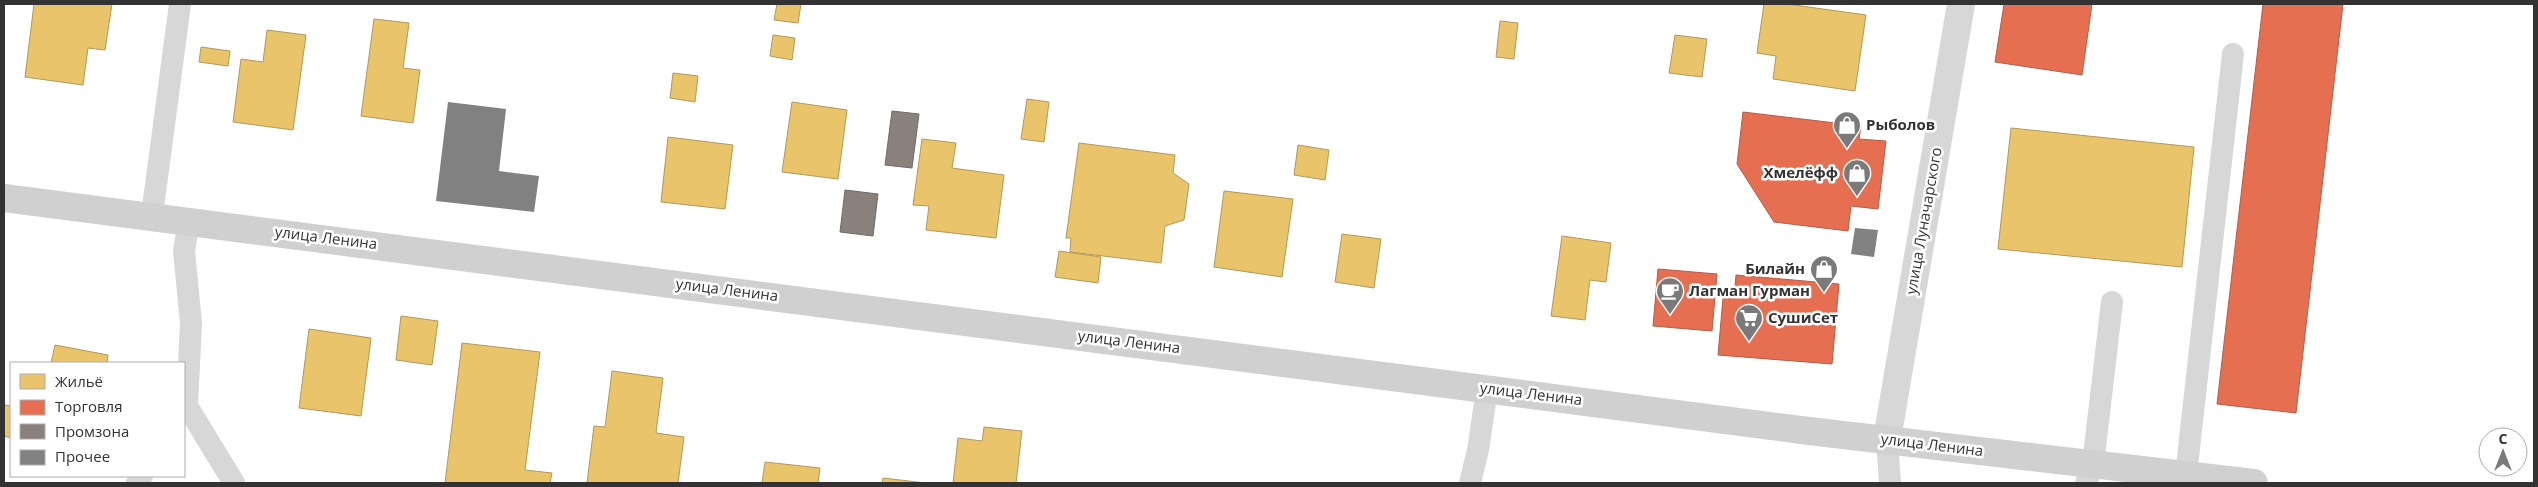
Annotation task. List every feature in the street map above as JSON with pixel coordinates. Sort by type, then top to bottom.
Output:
[{"type":"main road","name":"улица Ленина","points":[[4,198],[189,220],[1887,439],[2089,474],[2186,475],[2254,483]]},
{"type":"street","name":"улица Луначарского","points":[[1887,439],[1961,4]]},
{"type":"lane","points":[[152,216],[180,4]]},
{"type":"lane","points":[[2186,475],[2233,54]]},
{"type":"lane","points":[[189,220],[184,251],[191,323],[186,409],[234,483]]},
{"type":"lane","points":[[2089,474],[2112,302]]},
{"type":"lane","points":[[1470,483],[1478,450],[1488,389]]},
{"type":"lane","points":[[1887,439],[1890,483]]},
{"type":"building: Жильё","points":[[34,4],[112,4],[105,50],[88,48],[83,85],[25,77]]},
{"type":"building: Жильё","points":[[777,4],[801,4],[798,23],[774,20]]},
{"type":"building: Жильё","points":[[1764,4],[1787,4],[1866,15],[1855,91],[1773,79],[1776,56],[1757,53]]},
{"type":"building: Жильё","points":[[374,19],[409,23],[403,68],[420,70],[413,123],[361,116]]},
{"type":"building: Жильё","points":[[1500,21],[1518,23],[1514,59],[1496,57]]},
{"type":"building: Жильё","points":[[267,30],[306,35],[293,130],[233,122],[241,59],[263,62]]},
{"type":"building: Жильё","points":[[773,35],[795,38],[792,60],[770,56]]},
{"type":"building: Жильё","points":[[1675,35],[1707,39],[1702,77],[1669,73]]},
{"type":"building: Жильё","points":[[201,47],[230,51],[228,66],[199,62]]},
{"type":"building: Жильё","points":[[673,73],[698,76],[695,102],[670,98]]},
{"type":"building: Жильё","points":[[1027,99],[1049,102],[1044,142],[1021,139]]},
{"type":"building: Жильё","points":[[792,102],[847,110],[838,179],[782,172]]},
{"type":"building: Жильё","points":[[2011,128],[2194,147],[2182,267],[1998,249]]},
{"type":"building: Жильё","points":[[668,137],[733,145],[725,209],[661,202]]},
{"type":"building: Жильё","points":[[922,139],[956,143],[952,168],[1004,175],[996,238],[926,230],[929,206],[913,205]]},
{"type":"building: Жильё","points":[[1079,143],[1175,155],[1173,173],[1189,184],[1184,220],[1165,226],[1161,263],[1070,252],[1071,238],[1066,238]]},
{"type":"building: Жильё","points":[[1298,145],[1329,150],[1325,180],[1294,175]]},
{"type":"building: Жильё","points":[[1224,191],[1293,199],[1282,277],[1214,267]]},
{"type":"building: Жильё","points":[[1342,234],[1381,239],[1374,288],[1335,282]]},
{"type":"building: Жильё","points":[[1562,236],[1611,243],[1606,282],[1590,280],[1585,320],[1551,316]]},
{"type":"building: Жильё","points":[[1059,251],[1101,257],[1098,283],[1055,277]]},
{"type":"building: Жильё","points":[[401,316],[438,321],[432,365],[396,360]]},
{"type":"building: Жильё","points":[[309,329],[371,338],[361,416],[299,408]]},
{"type":"building: Жильё","points":[[462,343],[540,352],[525,470],[552,473],[550,483],[445,483]]},
{"type":"building: Жильё","points":[[55,345],[108,355],[107,362],[51,362]]},
{"type":"building: Жильё","points":[[612,371],[663,378],[656,433],[684,437],[678,483],[587,483],[594,426],[605,427]]},
{"type":"building: Жильё","points":[[4,405],[10,406],[10,438],[4,436]]},
{"type":"building: Жильё","points":[[984,427],[1022,431],[1016,483],[953,483],[958,438],[982,441]]},
{"type":"building: Жильё","points":[[765,462],[820,468],[818,483],[762,483]]},
{"type":"building: Жильё","points":[[883,478],[926,483],[882,483]]},
{"type":"building: Торговля","points":[[2004,4],[2092,4],[2082,75],[1995,62]]},
{"type":"building: Торговля","points":[[2263,4],[2343,4],[2296,413],[2217,404]]},
{"type":"building: Торговля","points":[[1743,112],[1861,126],[1859,139],[1886,141],[1878,209],[1851,206],[1848,231],[1774,222],[1737,164]]},
{"type":"building: Торговля","points":[[1658,269],[1717,274],[1712,331],[1653,326]]},
{"type":"building: Торговля","points":[[1736,275],[1839,284],[1832,364],[1718,355],[1723,298],[1734,298]]},
{"type":"building: Промзона","points":[[892,111],[919,114],[912,168],[885,165]]},
{"type":"building: Промзона","points":[[845,190],[878,194],[873,236],[840,232]]},
{"type":"building: Прочее","points":[[448,102],[506,109],[499,171],[539,176],[534,212],[436,201]]},
{"type":"building: Прочее","points":[[1855,228],[1878,230],[1874,257],[1851,254]]},
{"type":"place","name":"Рыболов","points":[[1847,149]]},
{"type":"place","name":"Хмелёфф","points":[[1857,197]]},
{"type":"place","name":"Билайн","points":[[1824,293]]},
{"type":"place","name":"Лагман Гурман","points":[[1670,315]]},
{"type":"place","name":"СушиСет","points":[[1749,342]]}]
